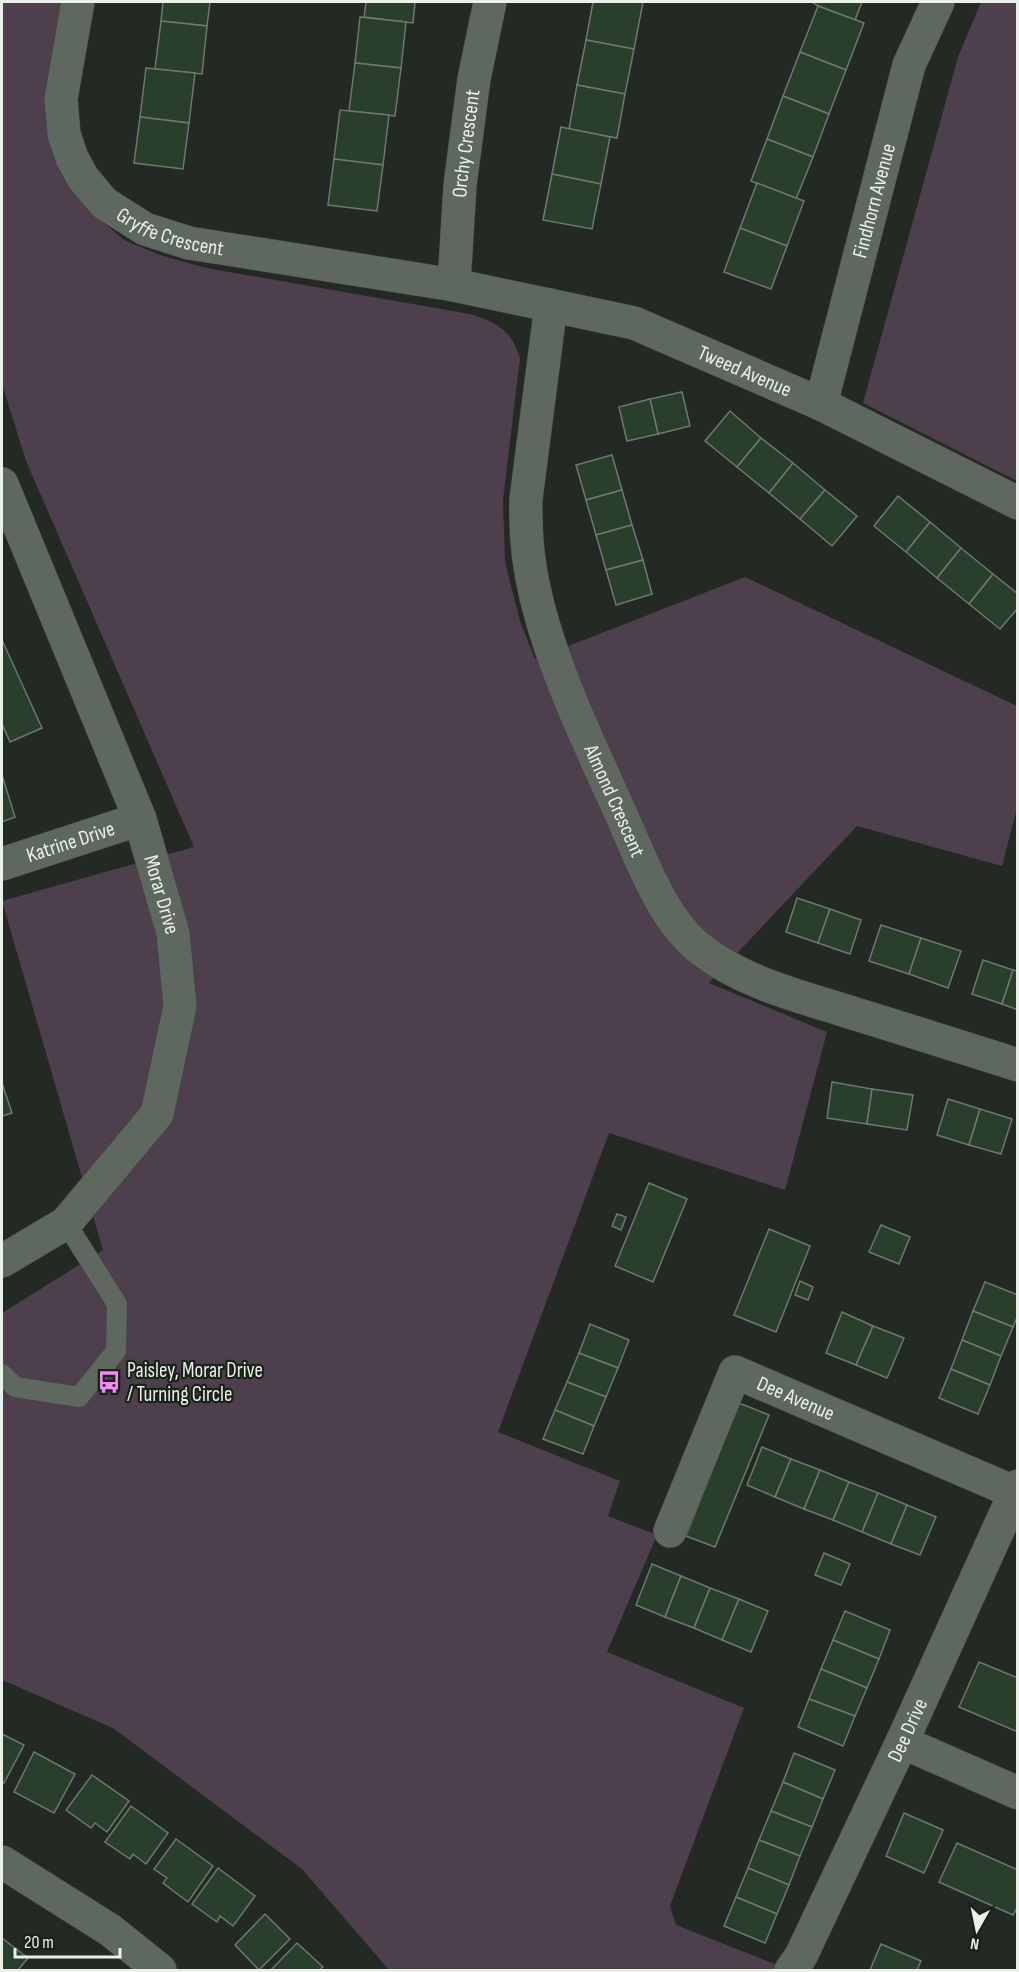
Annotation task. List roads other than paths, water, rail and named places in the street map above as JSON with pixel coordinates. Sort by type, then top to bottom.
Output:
[{"type":"street","name":"Gryffe Crescent","points":[[78,2],[60,113],[72,158],[83,178],[104,203],[145,229],[189,243],[454,285]]},
{"type":"street","name":"Orchy Crescent","points":[[454,285],[464,162],[474,79],[490,2]]},
{"type":"street","name":"Findhorn Avenue","points":[[821,404],[909,65],[938,2]]},
{"type":"street","name":"Tweed Avenue","points":[[454,285],[634,323],[821,404],[1017,503]]},
{"type":"street","name":"Almond Crescent","points":[[551,305],[526,499],[525,529],[531,576],[549,645],[601,770],[664,905],[683,933],[701,950],[730,969],[776,988],[1017,1065]]},
{"type":"street","name":"Morar Drive","points":[[2,1261],[66,1223],[157,1114],[180,1006],[173,933],[140,819],[3,491]]},
{"type":"street","name":"Katrine Drive","points":[[2,864],[140,819]]},
{"type":"street","name":"Dee Avenue","points":[[670,1531],[735,1372],[1016,1489]]},
{"type":"street","name":"Dee Drive","points":[[791,1971],[801,1956],[902,1742],[1016,1489]]},
{"type":"street","points":[[902,1742],[1017,1793]]},
{"type":"street","points":[[2,1862],[110,1930],[160,1971]]},
{"type":"lane","points":[[2,1374],[15,1387],[79,1397],[116,1351],[117,1304],[66,1223]]},
{"type":"place","name":"Paisley, Morar Drive / Turning Circle","points":[[109,1382]]}]
